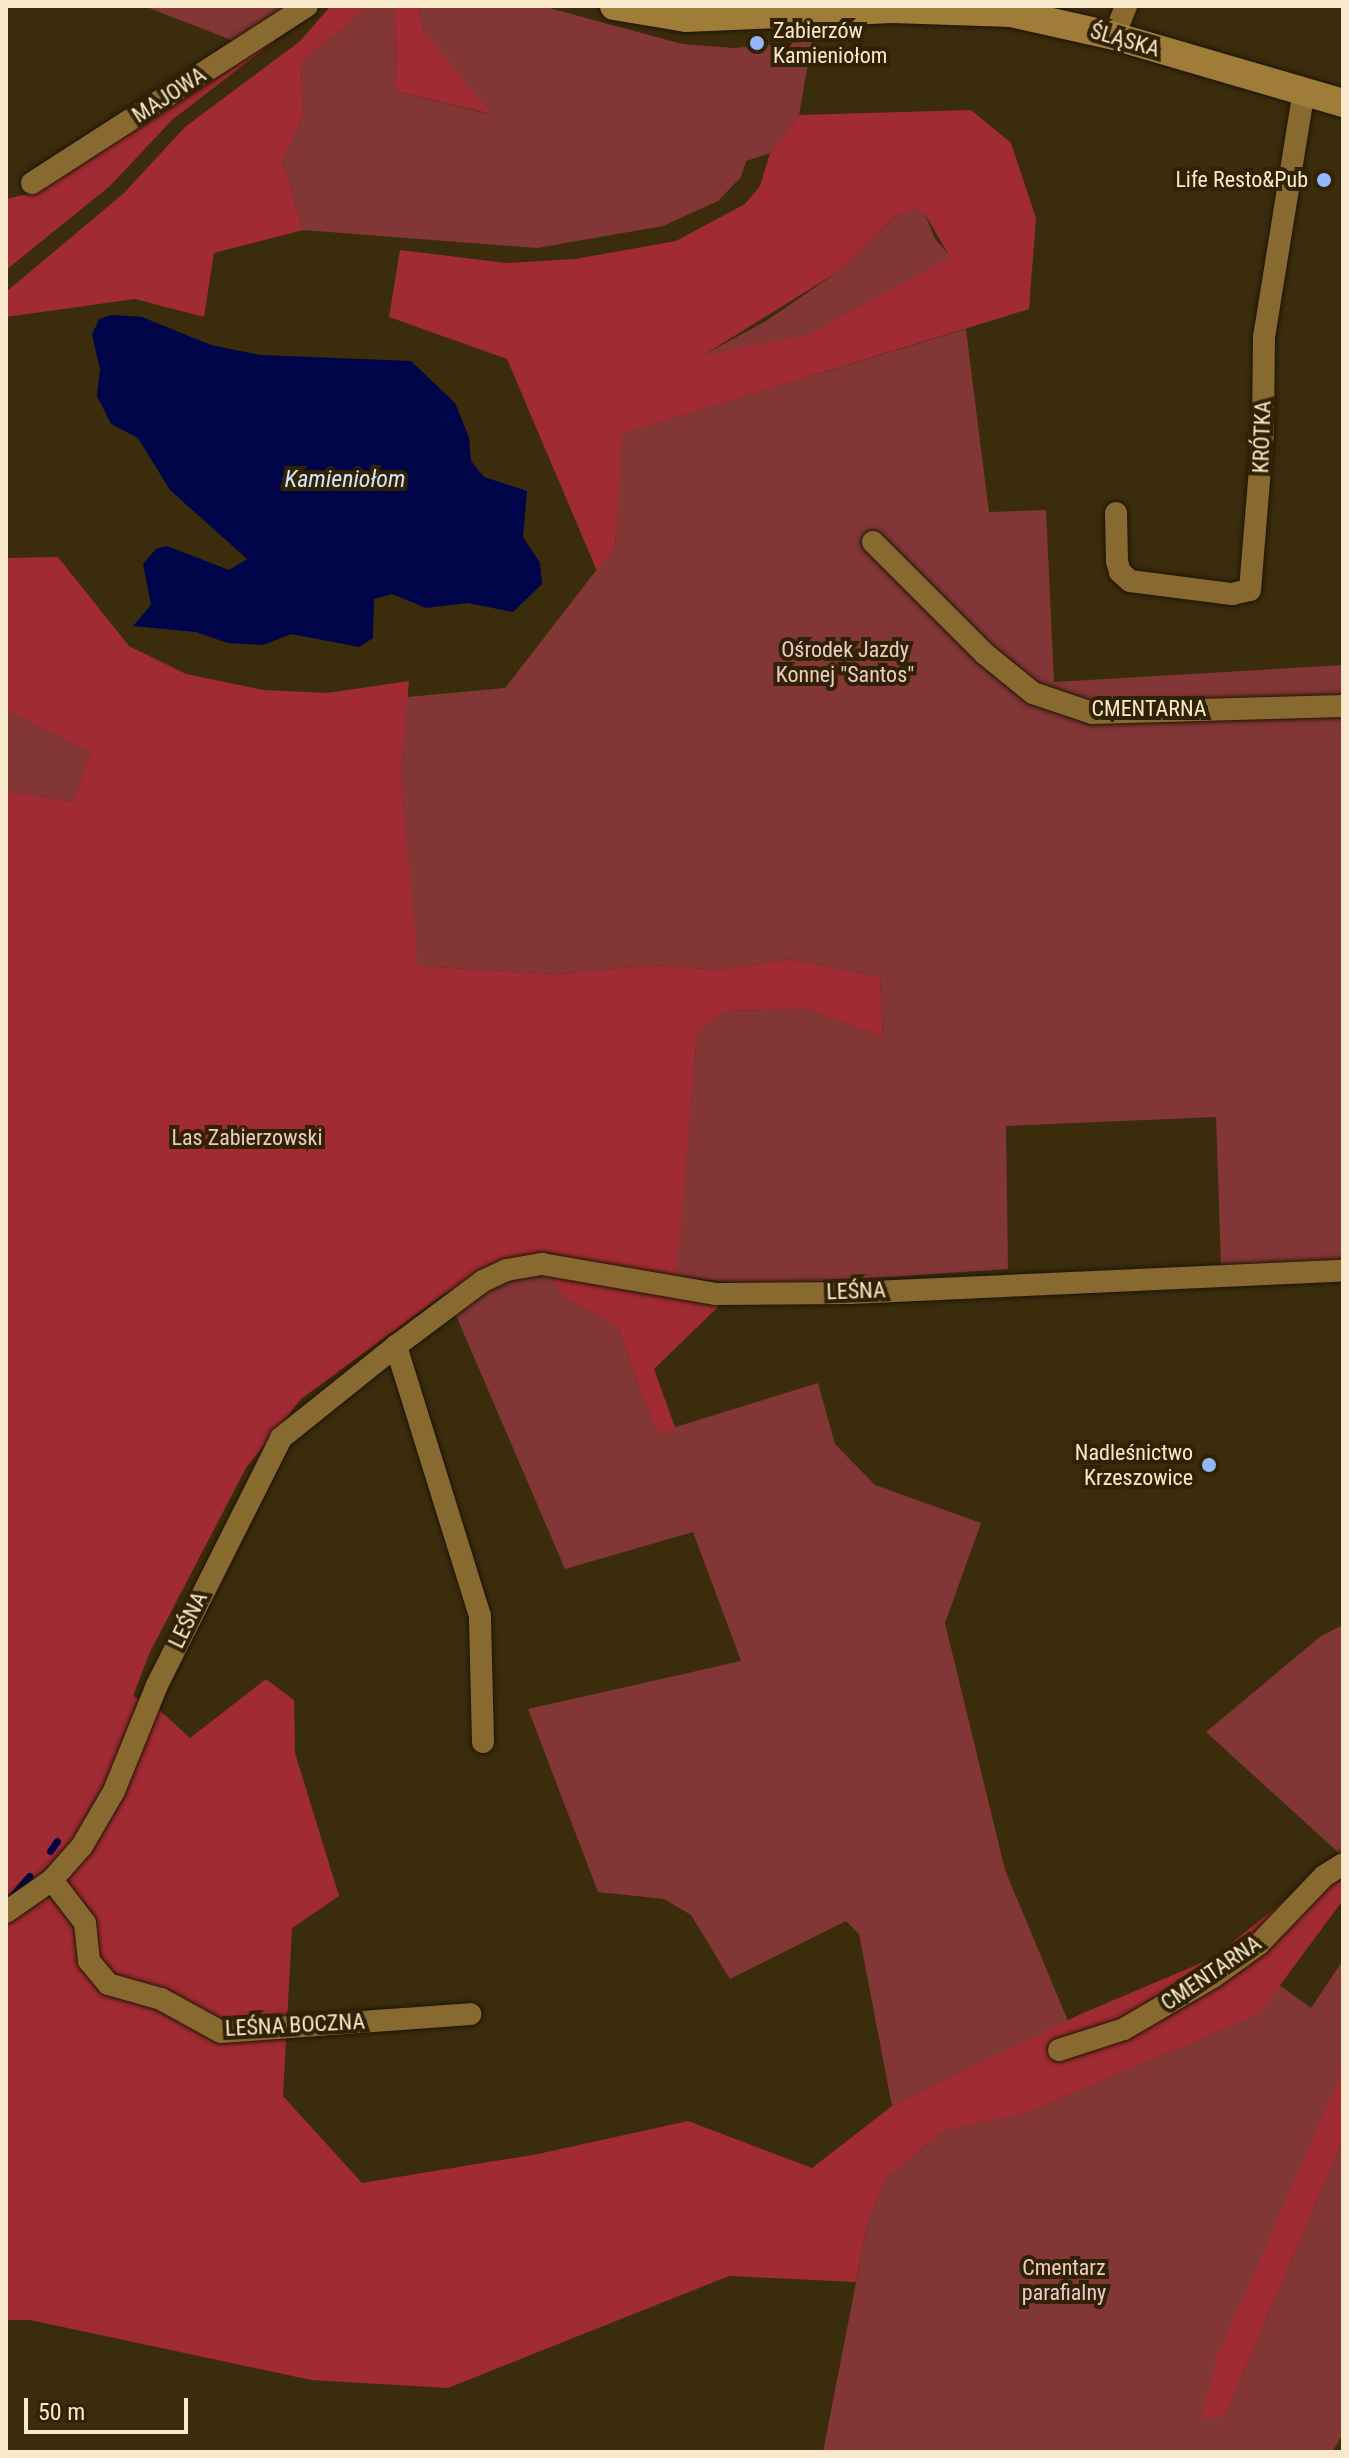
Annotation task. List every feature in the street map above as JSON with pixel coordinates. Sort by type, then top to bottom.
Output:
[{"type":"main road","name":"ŚLĄSKA","points":[[614,6],[686,18],[893,9],[1010,9],[1343,103]]},
{"type":"street","name":"MAJOWA","points":[[32,183],[307,6]]},
{"type":"street","points":[[1114,36],[1126,6]]},
{"type":"street","name":"KRÓTKA","points":[[1116,513],[1120,572],[1130,581],[1232,594],[1250,590],[1263,431],[1264,337],[1304,91]]},
{"type":"street","name":"CMENTARNA","points":[[873,542],[985,654],[1033,693],[1092,713],[1343,706]]},
{"type":"street","name":"LEŚNA","points":[[6,1912],[52,1880],[82,1846],[114,1791],[157,1685],[281,1438],[483,1281],[507,1270],[542,1264],[716,1294],[1343,1271]]},
{"type":"street","points":[[396,1346],[480,1616],[483,1742]]},
{"type":"street","name":"CMENTARNA","points":[[1059,2050],[1124,2029],[1213,1977],[1259,1944],[1324,1876],[1343,1864]]},
{"type":"street","name":"LEŚNA BOCZNA","points":[[52,1880],[85,1923],[89,1961],[108,1984],[161,1999],[221,2032],[470,2014]]},
{"type":"green space","points":[[144,6],[290,6],[234,41]]},
{"type":"green space","points":[[331,6],[369,6],[301,63],[303,116],[283,162],[303,230],[214,253],[204,317],[135,299],[6,317],[6,292],[124,193],[185,127],[299,42]]},
{"type":"green space","points":[[369,6],[395,6],[396,91],[489,114],[424,31],[418,6],[542,6],[682,44],[734,48],[812,41],[799,115],[770,153],[746,161],[741,177],[718,201],[663,226],[537,248],[303,230],[283,162],[303,116],[301,63]]},
{"type":"green space","points":[[395,6],[418,6],[424,31],[491,114],[396,91]]},
{"type":"green space","points":[[299,22],[172,120],[110,186],[6,270],[6,199],[36,192]]},
{"type":"green space","points":[[971,110],[1011,143],[1036,218],[1029,309],[622,434],[615,546],[597,571],[507,359],[389,317],[400,250],[506,263],[575,259],[676,241],[745,204],[760,186],[770,153],[799,115]],"holes":[[[914,210],[925,214],[950,257],[809,334],[702,356],[839,271],[894,217]]]},
{"type":"green space","points":[[914,210],[925,214],[935,239],[951,257],[809,334],[698,358],[766,321],[839,271],[894,217]]},
{"type":"green space","name":"Ośrodek Jazdy Konnej \"Santos\"","points":[[966,329],[989,512],[1046,510],[1054,682],[1343,665],[1343,1261],[1221,1265],[1216,1117],[1006,1126],[1008,1269],[766,1285],[676,1277],[697,1034],[725,1011],[806,1009],[883,1037],[880,977],[789,959],[720,970],[654,965],[556,974],[417,966],[401,774],[407,697],[505,688],[615,546],[621,434]]},
{"type":"green space","name":"Las Zabierzowski","points":[[58,557],[129,646],[186,674],[263,690],[327,693],[409,681],[401,774],[418,966],[556,974],[654,965],[720,970],[789,959],[880,977],[883,1037],[806,1009],[725,1011],[697,1034],[675,1296],[719,1306],[654,1369],[676,1430],[656,1433],[618,1327],[564,1298],[547,1271],[495,1266],[444,1294],[301,1399],[246,1468],[150,1652],[133,1696],[156,1707],[190,1738],[266,1679],[294,1700],[295,1753],[339,1896],[292,1928],[283,2096],[362,2183],[538,2154],[688,2121],[812,2168],[892,2106],[1081,2014],[1213,1958],[1341,1855],[1343,1859],[1343,1900],[1258,2015],[1023,2114],[943,2131],[887,2178],[868,2221],[856,2282],[729,2276],[448,2388],[311,2380],[30,2320],[6,2320],[6,790],[73,802],[90,752],[6,710],[6,558]]},
{"type":"green space","points":[[6,710],[90,752],[73,802],[6,790]]},
{"type":"green space","points":[[547,1271],[564,1298],[618,1327],[656,1433],[818,1383],[835,1444],[875,1485],[981,1523],[945,1623],[1005,1870],[1068,2021],[892,2106],[859,1934],[846,1921],[730,1979],[691,1915],[664,1899],[598,1892],[528,1709],[741,1661],[693,1532],[565,1569],[455,1313],[505,1280]]},
{"type":"green space","points":[[1343,1625],[1341,1855],[1206,1732],[1321,1636]]},
{"type":"green space","name":"Cmentarz parafialny","points":[[1343,1960],[1343,2070],[1224,2417],[1343,2140],[1343,2434],[1332,2452],[823,2452],[868,2221],[887,2178],[943,2131],[1023,2114],[1258,2015],[1278,1984],[1311,2008]]},
{"type":"green space","points":[[1343,2070],[1343,2140],[1224,2417],[1201,2418],[1217,2357]]},
{"type":"water","name":"Kamieniołom","points":[[112,315],[142,317],[211,345],[260,355],[411,361],[455,403],[469,437],[471,461],[484,477],[527,491],[523,537],[540,563],[542,584],[513,612],[468,603],[426,608],[392,594],[374,599],[373,638],[359,647],[291,634],[263,645],[228,643],[196,632],[133,626],[151,605],[143,564],[156,549],[167,546],[229,570],[247,559],[170,490],[138,438],[111,424],[97,396],[100,369],[92,335],[99,319]]},
{"type":"waterway","points":[[50,1851],[57,1841]]},
{"type":"waterway","points":[[11,1897],[29,1876]]},
{"type":"place","name":"Zabierzów Kamieniołom","points":[[757,43]]},
{"type":"place","name":"Life Resto&Pub","points":[[1324,180]]},
{"type":"place","name":"Nadleśnictwo Krzeszowice","points":[[1209,1465]]}]
